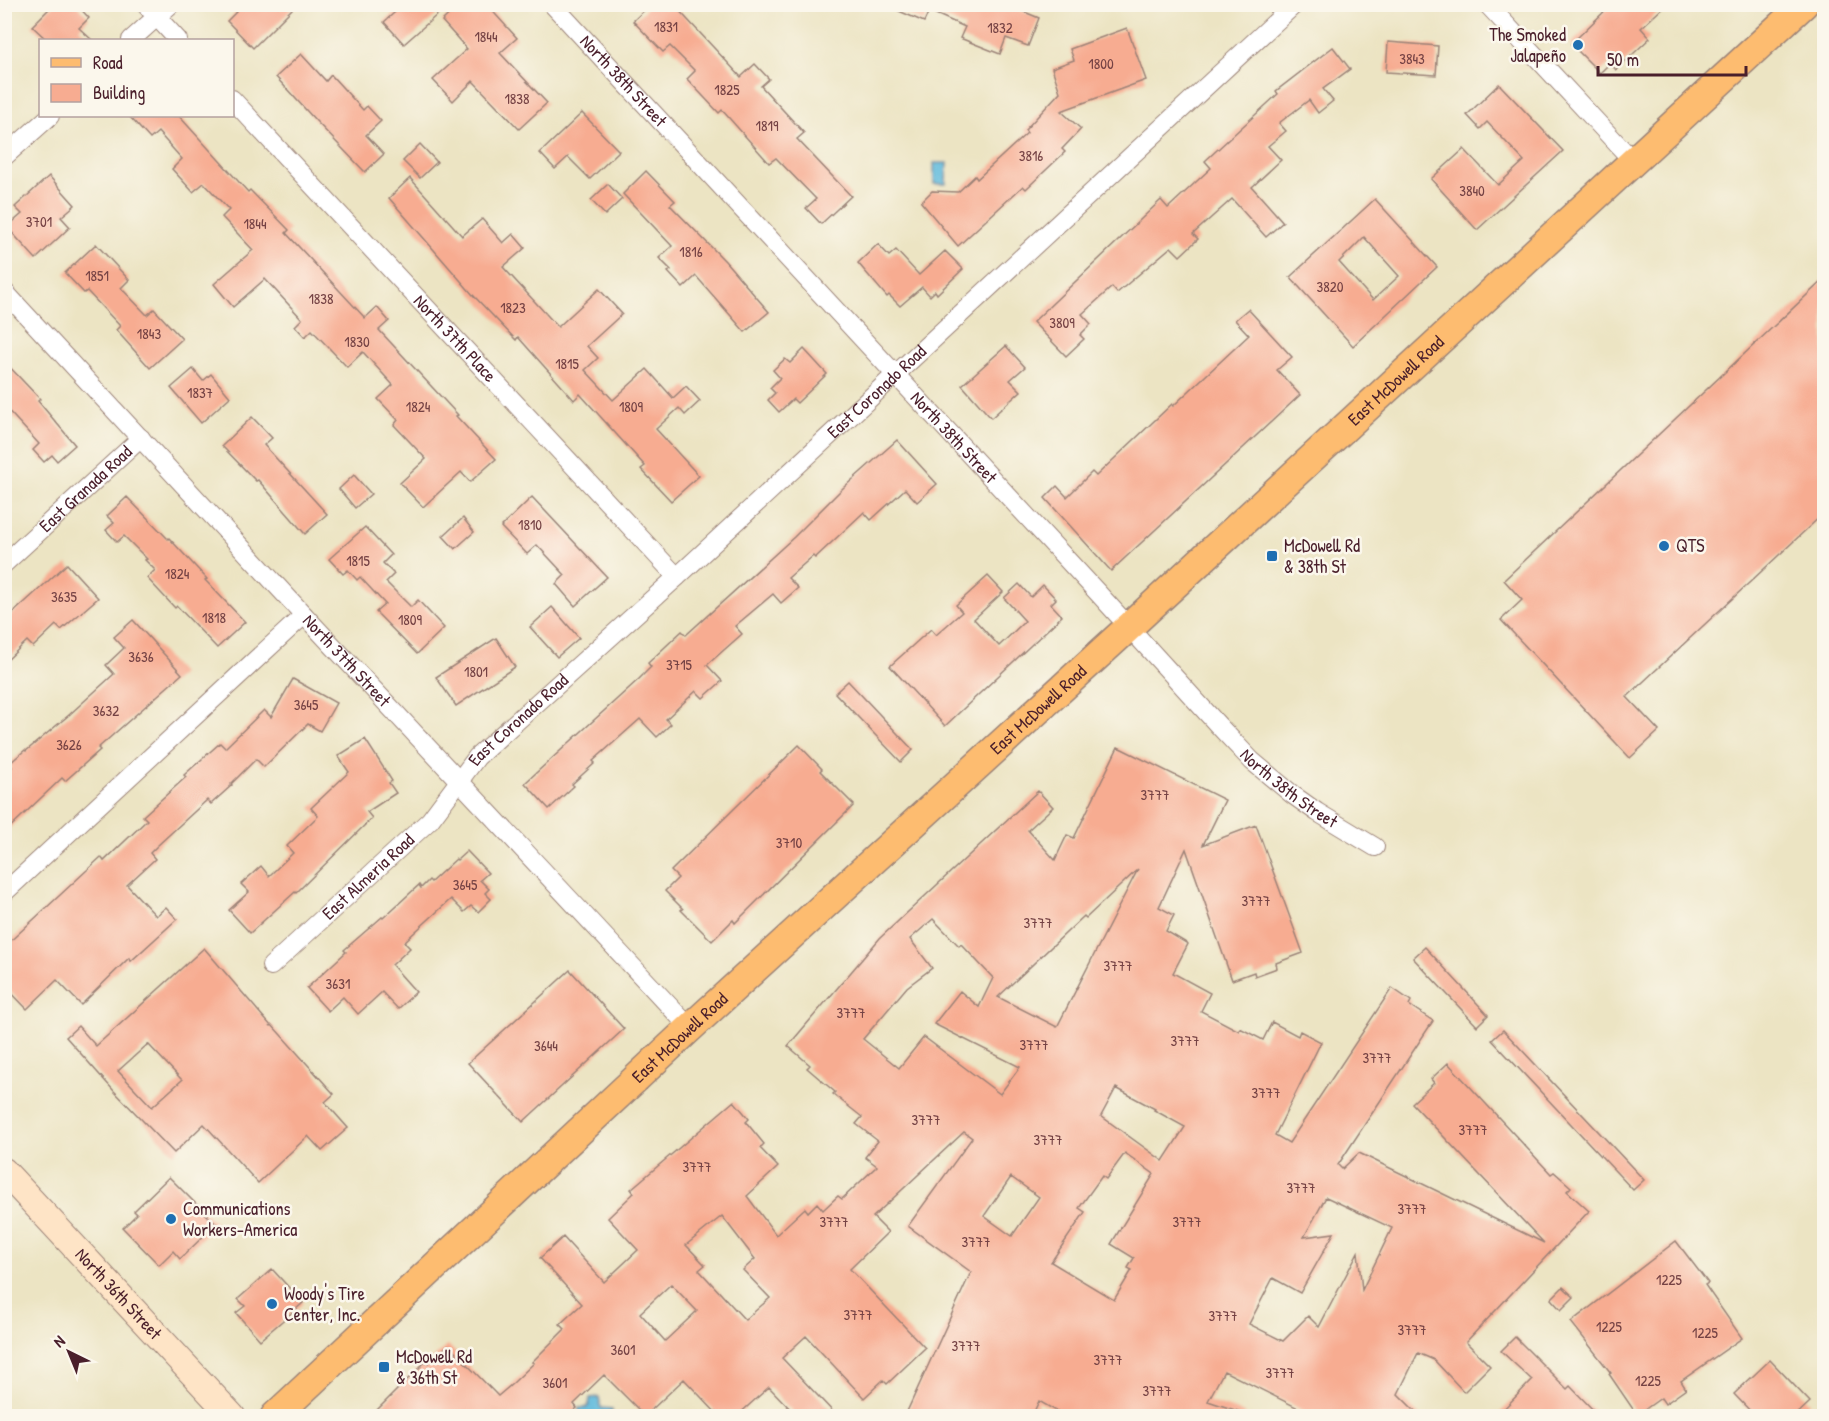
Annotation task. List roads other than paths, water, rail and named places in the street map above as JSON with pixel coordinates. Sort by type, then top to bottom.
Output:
[{"type":"main road","name":"East McDowell Road","points":[[275,1416],[690,1028],[1129,627],[1804,4]]},
{"type":"main road","name":"North 36th Street","points":[[4,1171],[232,1416]]},
{"type":"street","points":[[133,39],[151,11],[171,4]]},
{"type":"street","name":"North 38th Street","points":[[552,4],[1252,761],[1309,806],[1376,847]]},
{"type":"street","name":"East Coronado Road","points":[[459,782],[477,757],[677,577],[1295,4]]},
{"type":"street","points":[[1487,4],[1634,162]]},
{"type":"street","points":[[151,11],[177,39]]},
{"type":"street","name":"North 37th Place","points":[[234,101],[677,577]]},
{"type":"street","points":[[4,157],[49,117]]},
{"type":"street","name":"North 37th Street","points":[[4,291],[690,1028]]},
{"type":"street","name":"East Granada Road","points":[[4,564],[141,438]]},
{"type":"street","points":[[4,893],[304,615]]},
{"type":"street","name":"East Almeria Road","points":[[271,966],[430,820],[459,782]]},
{"type":"water","points":[[934,163],[947,163],[946,184],[934,184]]},
{"type":"water","points":[[599,1397],[601,1408],[612,1409],[612,1416],[579,1416],[579,1408],[586,1408],[590,1398]]},
{"type":"place","name":"The Smoked Jalapeño","points":[[1578,45]]},
{"type":"place","name":"QTS","points":[[1664,546]]},
{"type":"place","name":"McDowell Rd & 38th St","points":[[1272,556]]},
{"type":"place","name":"Communications Workers-America","points":[[171,1219]]},
{"type":"place","name":"Woody's Tire Center, Inc.","points":[[272,1304]]},
{"type":"place","name":"McDowell Rd & 36th St","points":[[384,1367]]}]
